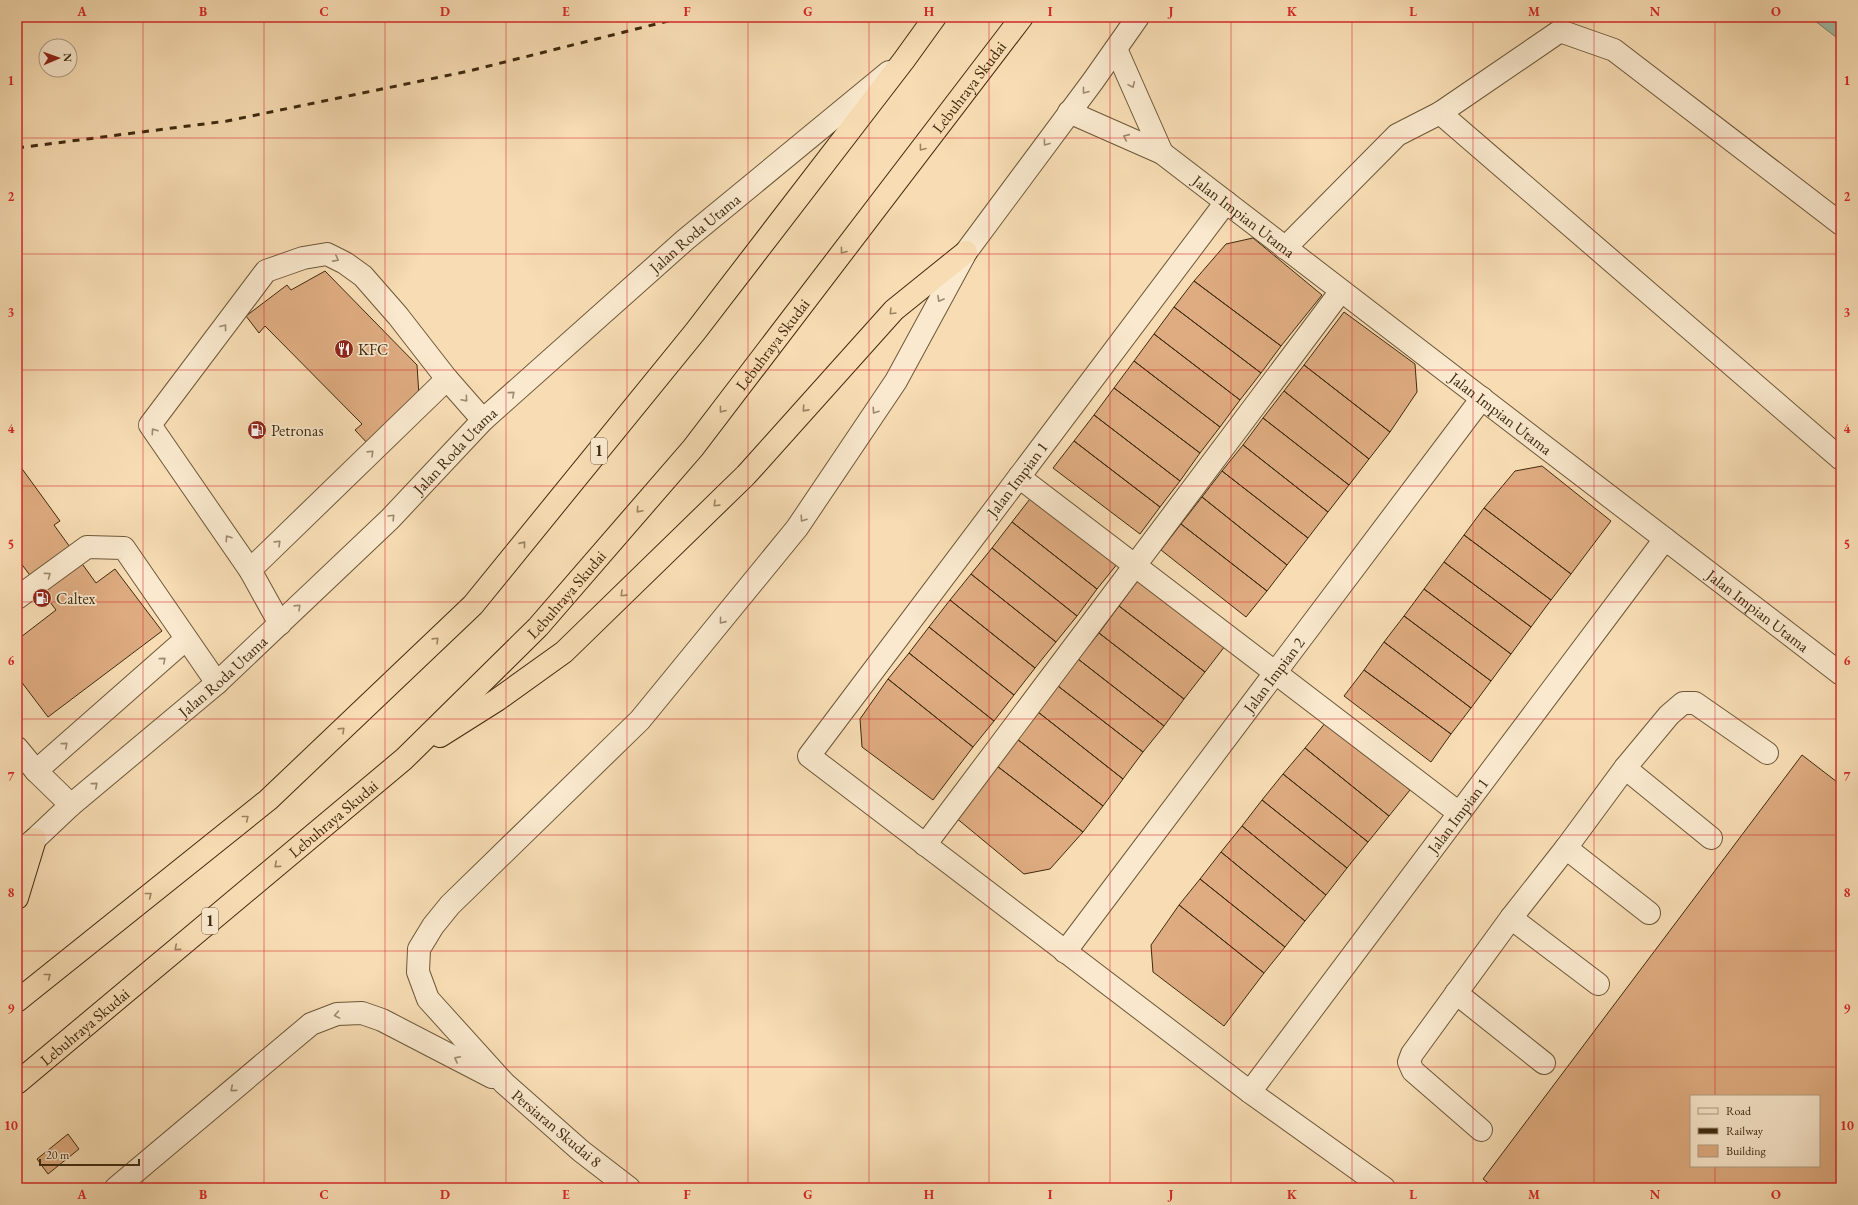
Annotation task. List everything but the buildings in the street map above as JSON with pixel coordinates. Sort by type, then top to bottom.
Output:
[{"type":"highway","name":"1","points":[[17,1000],[268,800],[473,605],[695,332],[904,60],[935,17]]},
{"type":"highway","name":"Lebuhraya Skudai","points":[[17,1083],[404,759],[538,627],[693,448],[1022,17]]},
{"type":"highway","points":[[404,759],[497,700],[564,652],[746,475],[894,310],[966,252]]},
{"type":"highway","points":[[17,898],[35,839]]},
{"type":"street","points":[[504,1083],[428,999],[418,972],[420,949],[433,926],[450,905],[640,720],[694,656],[797,528],[896,381],[966,252],[1138,17]]},
{"type":"street","points":[[1285,248],[1397,135],[1440,113],[1560,31],[1614,50],[1841,224]]},
{"type":"street","name":"Jalan Impian Utama","points":[[1116,49],[1162,153]]},
{"type":"street","name":"Jalan Roda Utama","points":[[17,854],[71,805],[217,683],[390,519],[483,420],[685,240],[904,60]]},
{"type":"street","name":"Jalan Impian Utama","points":[[1069,112],[1162,153],[1841,674]]},
{"type":"street","points":[[1440,113],[1840,455]]},
{"type":"street","name":"Jalan Impian 1","points":[[925,844],[809,756],[1226,202]]},
{"type":"street","points":[[280,624],[250,570],[150,425],[266,271],[303,258],[327,254],[363,276],[398,316],[447,379],[483,420]]},
{"type":"street","points":[[1341,290],[925,844],[1250,1092],[1384,1188]]},
{"type":"street","points":[[250,570],[447,379]]},
{"type":"street","name":"Jalan Impian 2","points":[[1065,952],[1482,398]]},
{"type":"street","points":[[1019,477],[1459,813]]},
{"type":"street","name":"Jalan Impian 1","points":[[1250,1092],[1665,539]]},
{"type":"street","points":[[17,598],[87,547],[124,548],[217,683]]},
{"type":"street","points":[[36,771],[186,639]]},
{"type":"street","points":[[1481,1130],[1414,1071],[1409,1062],[1412,1054],[1511,918],[1566,848],[1625,768],[1669,715],[1683,703],[1695,703],[1767,753]]},
{"type":"street","points":[[17,748],[36,771],[71,805]]},
{"type":"street","points":[[1625,768],[1711,838]]},
{"type":"street","points":[[1566,848],[1649,913]]},
{"type":"street","points":[[1511,918],[1598,984]]},
{"type":"street","points":[[1456,993],[1544,1062]]},
{"type":"street","points":[[116,1188],[311,1024],[337,1014],[362,1013],[382,1020],[504,1083]]},
{"type":"street","name":"Persiaran Skudai 8","points":[[504,1083],[581,1151],[629,1188]]},
{"type":"shaded area","points":[[1810,17],[1841,17],[1841,41]]},
{"type":"railway","points":[[17,148],[227,121],[469,71],[684,17]]},
{"type":"place","name":"KFC","points":[[344,349]]},
{"type":"place","name":"Petronas","points":[[257,430]]},
{"type":"place","name":"Caltex","points":[[42,598]]}]
